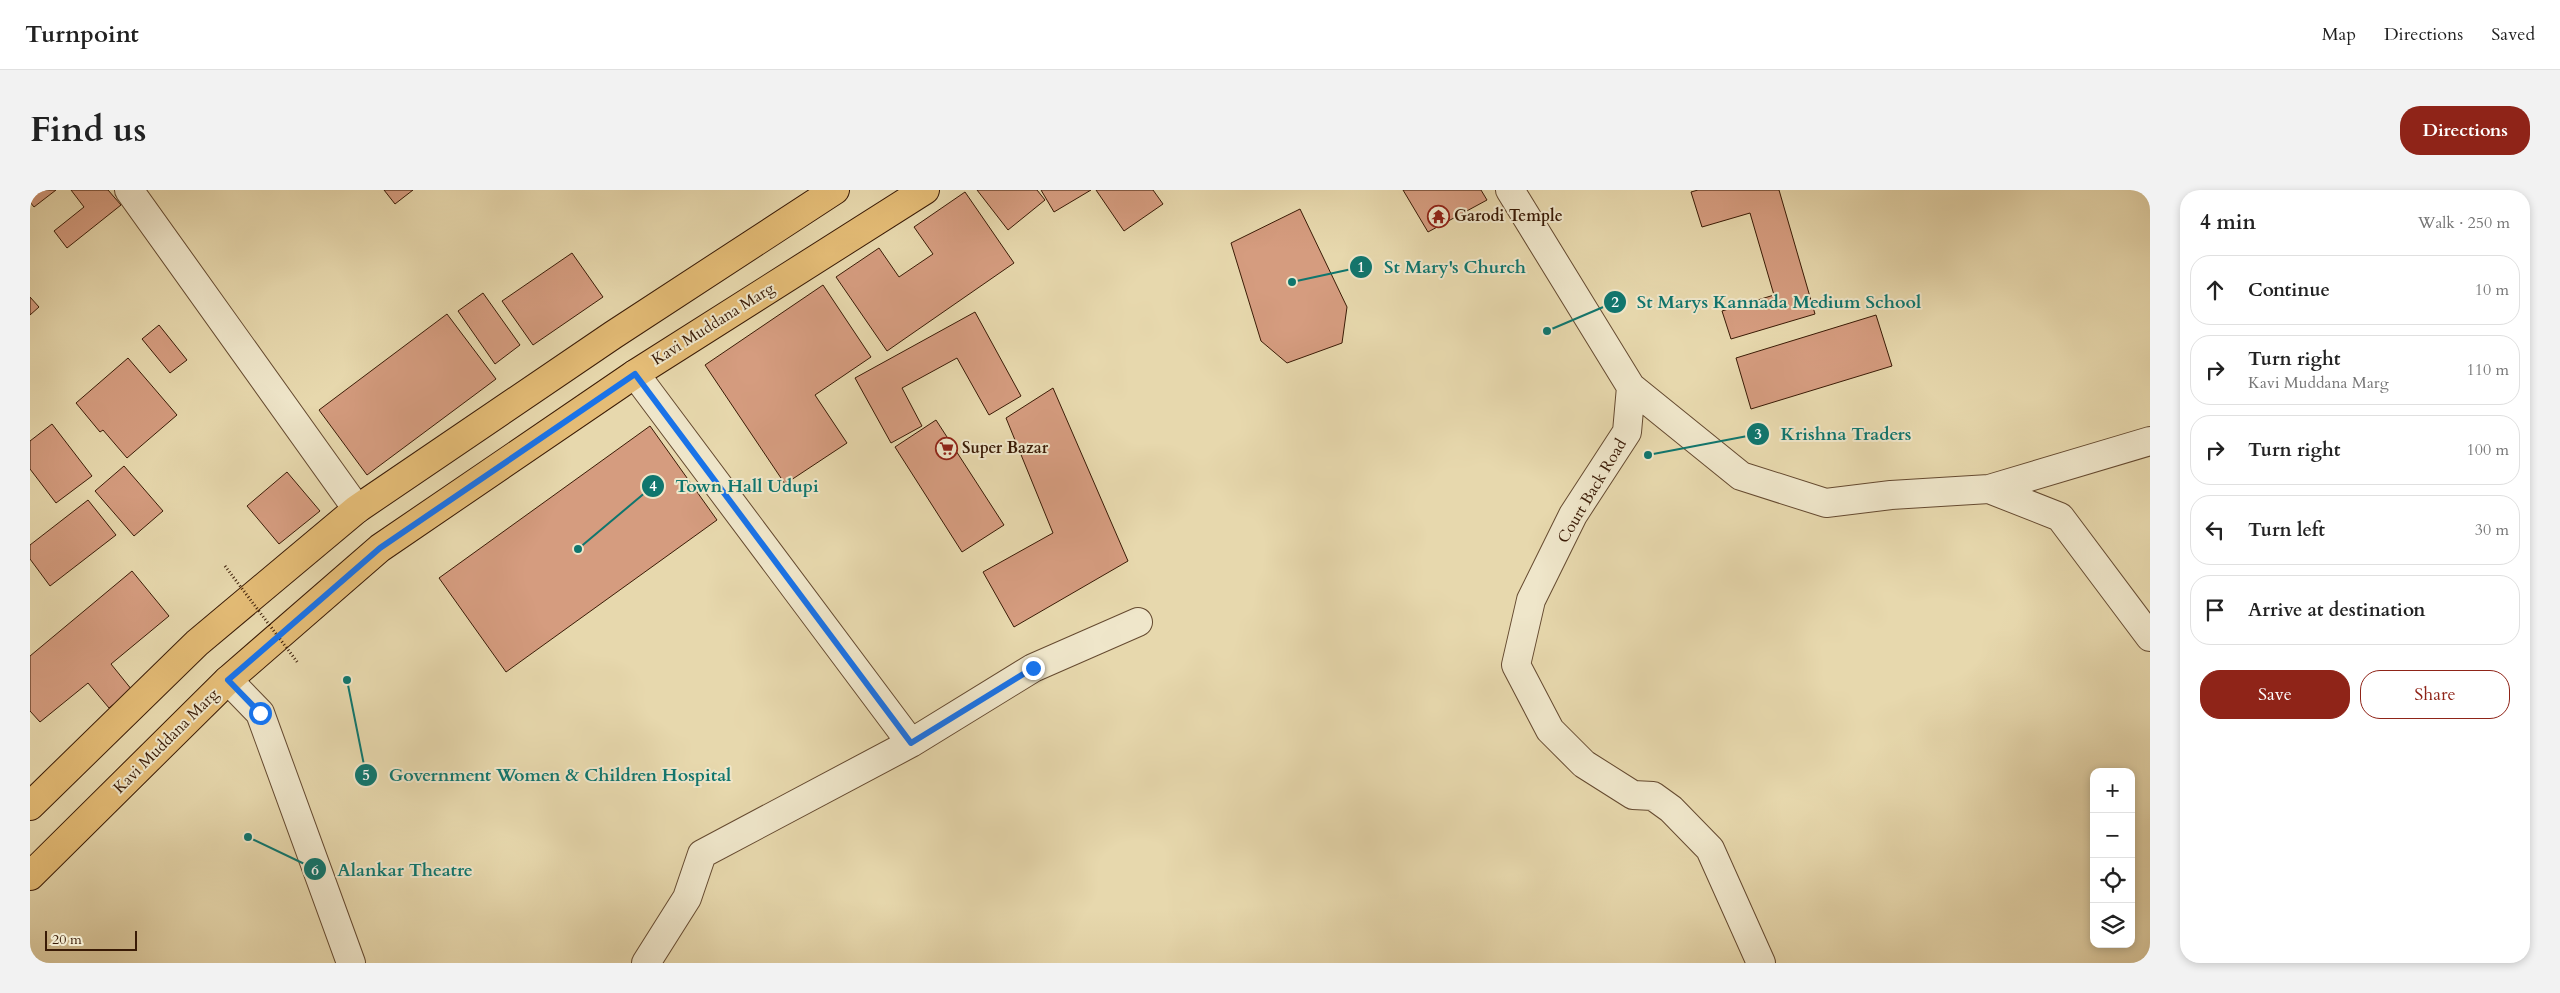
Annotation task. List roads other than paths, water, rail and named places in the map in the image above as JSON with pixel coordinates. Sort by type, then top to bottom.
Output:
[{"type":"main road","points":[[30,806],[197,643],[357,509],[613,335],[835,190]]},
{"type":"main road","name":"Kavi Muddana Marg","points":[[30,876],[228,680],[380,548],[635,374],[925,190]]},
{"type":"street","points":[[129,190],[357,509]]},
{"type":"street","points":[[1510,190],[1631,387],[1741,476],[1826,503],[1892,495],[1989,489],[2150,441]]},
{"type":"street","points":[[635,374],[911,743]]},
{"type":"street","name":"Court Back Road","points":[[1631,387],[1627,432],[1574,515],[1531,600],[1516,665],[1550,730],[1584,764],[1633,795],[1652,796],[1671,809],[1710,849],[1761,963]]},
{"type":"street","points":[[1989,489],[2060,518],[2150,637]]},
{"type":"street","points":[[646,963],[687,898],[702,854],[911,743],[1033,668],[1138,622]]},
{"type":"street","points":[[228,680],[260,713],[351,963]]},
{"type":"place","name":"Garodi Temple","points":[[1438,216]]},
{"type":"place","name":"St Mary's Church","points":[[1292,282]]},
{"type":"place","name":"St Marys Kannada Medium School","points":[[1547,331]]},
{"type":"place","name":"Super Bazar","points":[[946,448]]},
{"type":"place","name":"Krishna Traders","points":[[1648,455]]},
{"type":"place","name":"Town Hall Udupi","points":[[578,549]]},
{"type":"place","name":"Government Women & Children Hospital","points":[[347,680]]},
{"type":"place","name":"Alankar Theatre","points":[[248,837]]}]
